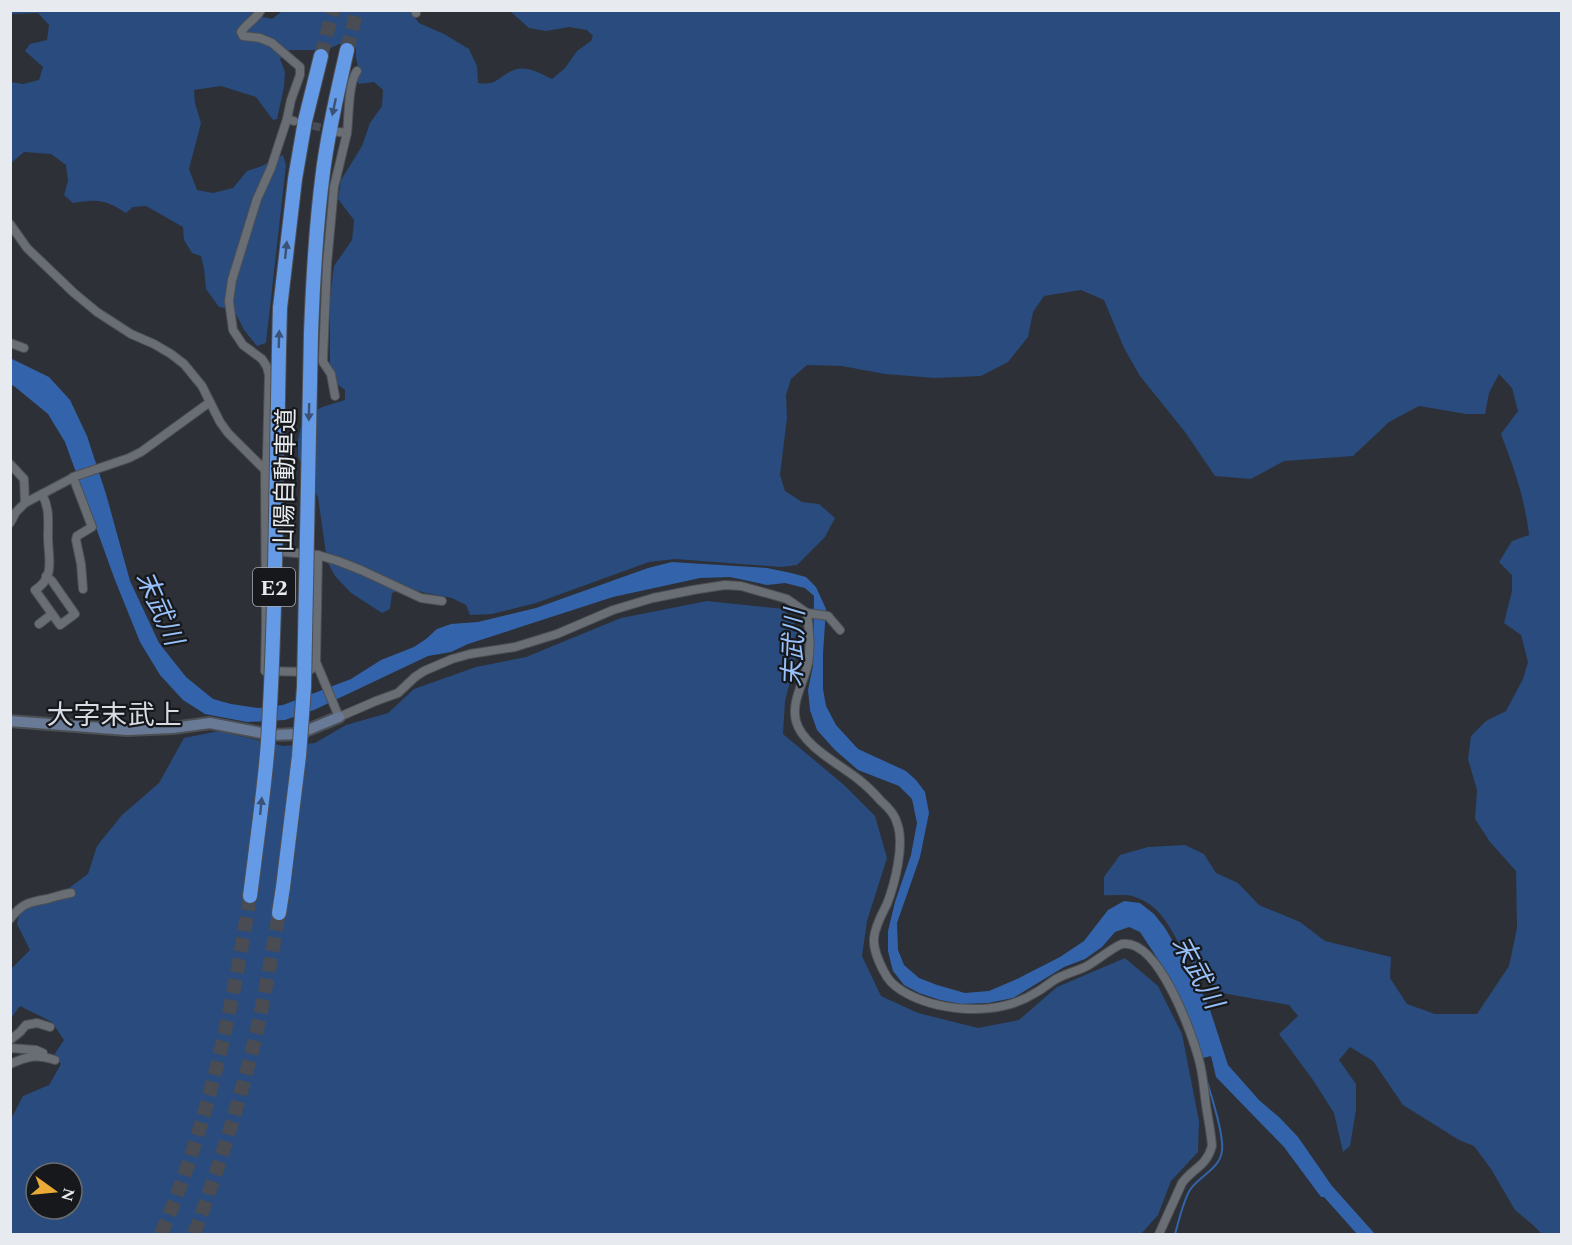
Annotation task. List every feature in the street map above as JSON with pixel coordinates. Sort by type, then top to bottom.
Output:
[{"type":"highway","name":"山陽自動車道","points":[[279,913],[298,767],[304,687],[311,333],[315,247],[323,170],[347,50]]},
{"type":"highway","name":"山陽自動車道","points":[[250,896],[268,744],[274,615],[280,308],[295,179],[305,120],[321,56]]},
{"type":"street","points":[[261,10],[255,20],[244,27],[241,32],[243,36],[260,38],[272,43],[300,67],[301,71],[290,120],[253,210],[232,280],[229,301],[233,330],[243,345],[262,359],[269,375],[265,470],[265,671],[307,672],[317,665]]},
{"type":"street","points":[[335,396],[331,374],[322,358],[327,264],[334,187],[351,86],[357,71]]},
{"type":"street","points":[[10,224],[27,248],[88,306],[131,334],[171,354],[184,364],[202,386],[228,433],[265,470]]},
{"type":"street","points":[[10,343],[24,348]]},
{"type":"street","points":[[10,524],[13,511],[25,503],[74,477],[141,452],[210,402]]},
{"type":"street","points":[[10,464],[24,479],[25,503]]},
{"type":"street","points":[[74,477],[92,527],[77,536],[76,540],[83,589]]},
{"type":"street","points":[[42,494],[48,504],[50,565],[42,585],[35,590],[60,625],[75,614],[46,576]]},
{"type":"street","points":[[265,550],[318,555],[361,570],[421,598],[442,602]]},
{"type":"street","points":[[318,555],[315,644],[317,665],[337,712]]},
{"type":"street","points":[[10,721],[137,730],[210,723],[272,735],[298,734],[337,712],[398,693],[424,671],[452,659],[515,647],[557,634],[614,610],[653,598],[714,587],[741,586],[787,599],[809,613],[828,616],[840,630]]},
{"type":"street","points":[[809,613],[809,660],[794,708],[796,723],[803,735],[816,748],[861,781],[896,818],[899,826],[898,857],[892,886],[874,938],[882,967],[894,985],[930,1003],[952,1008],[968,1010],[1012,1004],[1035,993],[1057,978],[1086,967],[1120,944],[1130,944],[1150,957],[1170,987],[1200,1060],[1212,1146],[1209,1158],[1182,1183],[1158,1234]]},
{"type":"street","points":[[39,624],[52,614]]},
{"type":"street","points":[[10,919],[21,906],[33,901],[71,893]]},
{"type":"street","points":[[10,1040],[26,1025],[37,1023],[50,1027]]},
{"type":"street","points":[[10,1048],[36,1050],[43,1053],[45,1057]]},
{"type":"street","points":[[10,1065],[26,1057],[36,1056],[55,1060]]},
{"type":"shaded area","points":[[263,10],[263,17],[272,19],[282,11],[410,11],[419,23],[469,49],[477,66],[478,83],[485,84],[523,68],[552,79],[565,68],[577,51],[591,41],[593,36],[587,30],[569,27],[546,31],[529,28],[510,11],[1561,11],[1561,1234],[1542,1234],[1515,1210],[1491,1169],[1474,1146],[1459,1140],[1403,1105],[1373,1061],[1350,1047],[1339,1060],[1356,1084],[1356,1110],[1350,1146],[1343,1152],[1334,1113],[1279,1034],[1298,1016],[1289,1005],[1222,993],[1195,966],[1166,921],[1152,906],[1132,896],[1104,895],[1104,877],[1120,855],[1148,847],[1185,845],[1204,854],[1216,873],[1238,883],[1259,905],[1300,922],[1325,941],[1391,957],[1390,978],[1407,1004],[1435,1014],[1477,1014],[1509,966],[1517,928],[1516,871],[1490,842],[1475,819],[1477,790],[1468,759],[1471,736],[1486,721],[1506,711],[1523,679],[1528,662],[1521,635],[1504,623],[1512,591],[1512,575],[1499,562],[1512,541],[1529,535],[1525,509],[1501,434],[1518,411],[1512,388],[1499,374],[1489,393],[1485,414],[1466,414],[1419,406],[1389,422],[1353,456],[1284,461],[1251,479],[1215,476],[1185,432],[1140,376],[1124,348],[1104,300],[1081,290],[1044,296],[1033,312],[1028,337],[1008,362],[981,376],[935,378],[885,374],[842,366],[807,365],[791,379],[786,395],[787,418],[780,475],[785,491],[802,502],[819,504],[835,518],[825,537],[797,565],[782,567],[675,559],[649,562],[536,603],[492,614],[470,615],[466,605],[452,598],[407,588],[392,593],[390,609],[382,613],[351,593],[335,576],[327,561],[318,497],[298,457],[298,440],[303,417],[322,407],[345,400],[345,390],[337,384],[330,368],[330,297],[334,266],[352,240],[354,220],[338,199],[341,180],[362,146],[370,123],[382,106],[383,90],[374,82],[359,84],[356,79],[358,68],[356,48],[339,44],[327,50],[289,50],[280,59],[285,72],[277,119],[273,120],[256,97],[221,86],[194,90],[201,123],[189,169],[197,190],[213,193],[233,188],[247,171],[283,155],[286,165],[266,343],[257,346],[244,330],[234,310],[219,307],[206,289],[201,256],[192,253],[184,240],[183,227],[146,206],[133,207],[126,213],[101,201],[73,203],[64,195],[68,181],[66,165],[51,154],[24,152],[11,163],[11,82],[23,84],[39,80],[43,67],[25,51],[30,44],[47,40],[49,25],[38,13],[11,14],[11,11]]},
{"type":"shaded area","points":[[10,358],[49,377],[70,400],[87,436],[130,581],[159,643],[186,677],[213,699],[231,704],[258,708],[283,705],[351,679],[381,660],[414,647],[437,629],[451,624],[478,622],[536,608],[648,568],[672,562],[767,568],[806,577],[816,587],[826,609],[823,689],[826,706],[836,725],[858,749],[906,771],[925,792],[929,813],[920,857],[897,923],[898,950],[904,965],[919,978],[937,985],[965,993],[989,991],[1060,957],[1084,941],[1108,910],[1124,901],[1140,903],[1154,914],[1165,928],[1200,988],[1210,1010],[1228,1065],[1259,1100],[1298,1137],[1332,1186],[1375,1234],[1357,1234],[1324,1197],[1321,1197],[1284,1147],[1216,1077],[1211,1056],[1203,1058],[1171,979],[1140,932],[1129,927],[1115,932],[1102,947],[1085,959],[1064,967],[1013,998],[988,1003],[961,1004],[919,993],[904,985],[893,971],[888,951],[888,931],[911,855],[917,823],[912,799],[899,786],[858,770],[817,730],[810,710],[808,690],[813,666],[814,596],[805,588],[785,583],[767,585],[730,577],[700,578],[613,597],[468,644],[451,652],[428,656],[314,710],[285,720],[247,722],[205,714],[183,700],[160,675],[140,642],[65,442],[48,414],[11,385]]},
{"type":"shaded area","points":[[707,601],[784,609],[802,634],[785,701],[783,734],[843,784],[875,816],[887,858],[867,921],[862,956],[881,996],[918,1013],[978,1028],[1019,1020],[1057,987],[1125,958],[1158,986],[1182,1034],[1199,1121],[1198,1152],[1171,1181],[1158,1215],[1141,1234],[11,1234],[11,1119],[23,1096],[49,1085],[61,1064],[54,1055],[64,1040],[52,1022],[20,1006],[11,1018],[11,968],[30,950],[17,924],[21,908],[54,899],[88,874],[97,846],[122,815],[159,783],[184,738],[219,731],[283,746],[315,743],[346,725],[388,713],[414,689],[476,667],[526,657],[621,618]]},
{"type":"waterway","points":[[1175,1234],[1190,1190],[1213,1168],[1222,1151],[1219,1127],[1207,1082]]},
{"type":"tunnel","points":[[321,56],[333,10]]},
{"type":"tunnel","points":[[347,50],[357,10]]},
{"type":"tunnel","points":[[301,123],[331,130]]},
{"type":"tunnel","points":[[161,1234],[178,1193],[205,1110],[235,983],[250,896]]},
{"type":"tunnel","points":[[194,1234],[226,1142],[247,1071],[261,1014],[279,913]]},
{"type":"district","name":"大字末武上","points":[[114,715]]},
{"type":"water label","name":"末武川","points":[[160,608]]},
{"type":"water label","name":"末武川","points":[[793,648]]},
{"type":"water label","name":"末武川","points":[[1198,972]]}]
